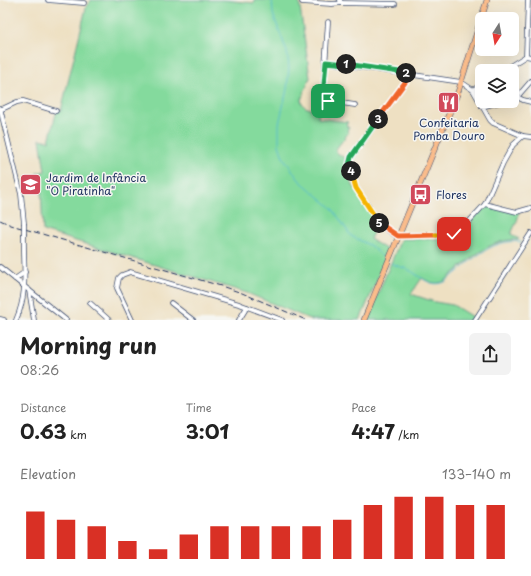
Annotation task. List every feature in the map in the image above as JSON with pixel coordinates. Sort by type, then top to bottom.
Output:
[{"type":"main road","points":[[364,320],[461,82],[487,0]]},
{"type":"street","points":[[48,0],[84,3]]},
{"type":"street","points":[[516,64],[530,57],[528,0]]},
{"type":"street","points":[[302,2],[332,4],[340,2],[395,4]]},
{"type":"street","points":[[328,22],[323,96],[328,101],[355,105]]},
{"type":"street","points":[[326,62],[410,73],[461,82],[473,90],[475,94]]},
{"type":"street","points":[[410,73],[409,77],[351,157],[349,165],[352,180],[374,216],[381,226],[397,238],[454,234],[464,227],[485,204],[503,163],[513,145],[523,136]]},
{"type":"street","points":[[519,93],[531,81]]},
{"type":"street","points":[[519,99],[531,102]]},
{"type":"street","points":[[16,320],[24,286],[24,223],[21,194],[0,109],[23,101],[56,111]]},
{"type":"street","points":[[483,108],[493,123],[523,136],[531,137]]},
{"type":"street","points":[[485,204],[517,212],[531,208]]},
{"type":"street","points":[[476,320],[531,233]]},
{"type":"street","points":[[0,267],[66,320]]},
{"type":"street","points":[[15,279],[25,272]]},
{"type":"street","points":[[132,320],[117,288],[119,278],[130,272],[247,307],[282,320]]},
{"type":"street","points":[[29,290],[34,320]]},
{"type":"street","points":[[171,303],[193,320]]},
{"type":"street","points":[[90,304],[108,320]]},
{"type":"street","points":[[239,320],[247,307]]},
{"type":"street","points":[[0,319],[4,320]]},
{"type":"green space","points":[[91,0],[224,0],[254,3],[255,0],[299,0],[310,78],[301,100],[305,107],[319,112],[318,118],[348,122],[347,126],[349,127],[347,130],[349,132],[336,149],[336,152],[346,159],[350,181],[378,222],[370,239],[389,251],[360,320],[312,320],[247,293],[43,231],[41,188],[37,173],[45,171],[40,139],[49,141],[57,110],[61,111],[86,8]]},
{"type":"green space","points":[[486,206],[519,212],[511,234],[519,239],[500,242],[483,250],[444,282],[432,283],[422,278],[411,294],[435,302],[453,305],[474,318],[472,320],[367,320],[401,239],[435,239],[455,235]]},
{"type":"waterway","points":[[272,0],[273,14],[287,52],[289,67],[287,89],[279,124],[279,145],[283,157],[299,180],[332,208],[351,236],[371,246],[385,259]]},
{"type":"waterway","points":[[391,263],[407,269],[426,281],[435,284],[445,282],[480,254],[490,248],[510,242],[521,242]]},
{"type":"railway","points":[[0,220],[11,225],[221,286],[242,293],[306,320]]},
{"type":"place","name":"Confeitaria Pomba Douro","points":[[449,103]]},
{"type":"place","name":"Jardim de Infância \"O Piratinha\"","points":[[30,184]]},
{"type":"place","name":"Flores","points":[[420,195]]},
{"type":"route","points":[[328,101],[323,96],[326,62],[410,73],[409,77],[351,157],[349,165],[352,180],[381,226],[395,235],[418,237],[454,234]]}]
